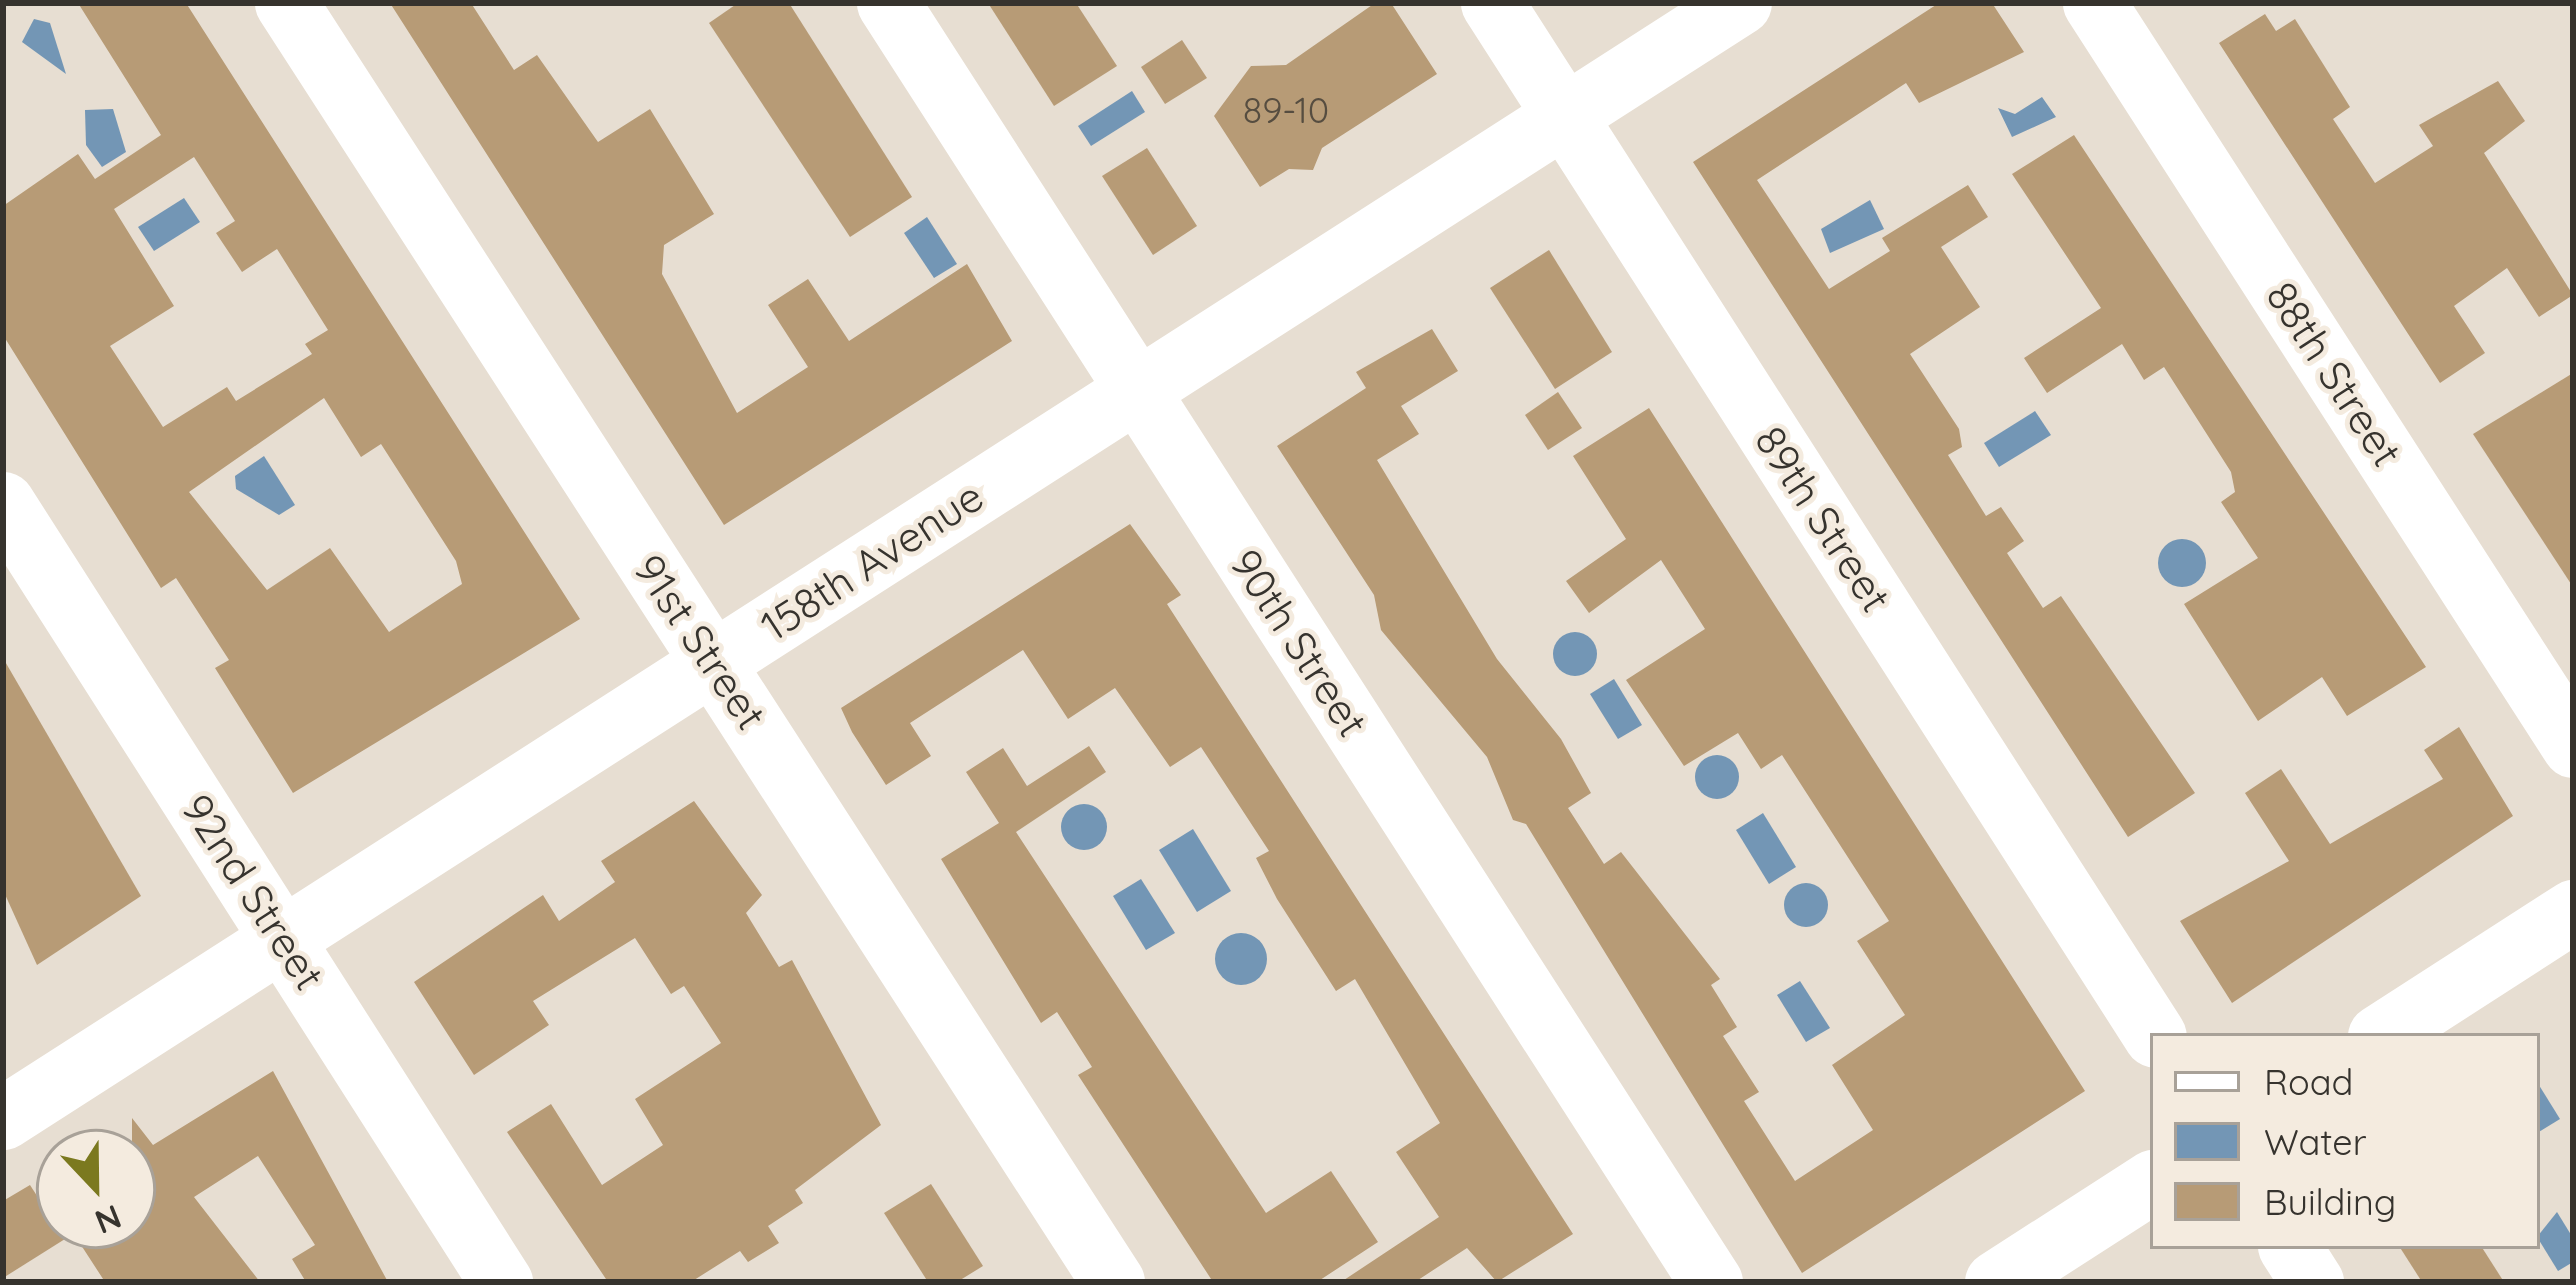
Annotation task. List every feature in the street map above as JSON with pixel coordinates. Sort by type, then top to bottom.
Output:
[{"type":"street","name":"91st Street","points":[[286,3],[1113,1282]]},
{"type":"street","name":"90th Street","points":[[888,3],[1711,1282]]},
{"type":"street","name":"89th Street","points":[[1492,3],[2153,1033]]},
{"type":"street","name":"158th Avenue","points":[[3,1118],[1741,3]]},
{"type":"street","name":"88th Street","points":[[2094,3],[2573,746]]},
{"type":"street","name":"92nd Street","points":[[3,503],[502,1282]]},
{"type":"street","points":[[2384,1033],[2573,911]]},
{"type":"street","points":[[1996,1282],[2150,1183]]},
{"type":"street","points":[[2291,1249],[2312,1282]]},
{"type":"water","points":[[34,19],[50,23],[66,74],[22,42]]},
{"type":"water","points":[[1132,91],[1145,112],[1091,146],[1078,126]]},
{"type":"water","points":[[2042,97],[2056,117],[2012,137],[1998,108],[2015,114]]},
{"type":"water","points":[[113,109],[126,152],[102,167],[86,145],[85,110]]},
{"type":"water","points":[[184,198],[200,222],[154,251],[138,227]]},
{"type":"water","points":[[1870,200],[1884,229],[1830,253],[1821,229]]},
{"type":"water","points":[[927,217],[957,264],[934,278],[904,233]]},
{"type":"water","points":[[2035,411],[2051,435],[1999,467],[1984,443]]},
{"type":"water","points":[[264,456],[295,505],[279,515],[236,489],[235,476]]},
{"type":"water","points":[[2182,539],[2199,546],[2206,563],[2199,580],[2182,587],[2165,580],[2158,563],[2165,546]]},
{"type":"water","points":[[1575,632],[1590,639],[1597,654],[1590,669],[1575,676],[1560,669],[1553,654],[1560,639]]},
{"type":"water","points":[[1614,679],[1642,725],[1618,739],[1590,694]]},
{"type":"water","points":[[1717,755],[1733,761],[1739,777],[1733,793],[1717,799],[1701,793],[1695,777],[1701,761]]},
{"type":"water","points":[[1084,804],[1100,811],[1107,827],[1100,843],[1084,850],[1068,843],[1061,827],[1068,811]]},
{"type":"water","points":[[1763,813],[1796,867],[1769,884],[1736,830]]},
{"type":"water","points":[[1193,829],[1231,891],[1197,912],[1159,850]]},
{"type":"water","points":[[1141,879],[1175,933],[1146,950],[1113,896]]},
{"type":"water","points":[[1806,883],[1822,889],[1828,905],[1822,921],[1806,927],[1790,921],[1784,905],[1790,889]]},
{"type":"water","points":[[1241,933],[1259,941],[1267,959],[1259,977],[1241,985],[1223,977],[1215,959],[1223,941]]},
{"type":"water","points":[[1800,981],[1830,1028],[1806,1042],[1777,995]]},
{"type":"water","points":[[2540,1087],[2560,1119],[2540,1131]]},
{"type":"water","points":[[2557,1212],[2573,1238],[2573,1262],[2558,1271],[2540,1242],[2540,1233]]},
{"type":"building","points":[[78,3],[186,3],[580,619],[293,793],[215,668],[229,660],[176,578],[161,588],[3,335],[3,206],[78,154],[95,179],[161,135]],"holes":[[[194,157],[235,221],[216,233],[242,272],[277,249],[328,330],[305,344],[312,354],[236,401],[227,387],[163,427],[110,346],[174,306],[114,209]],[[324,398],[361,457],[381,444],[456,561],[462,584],[389,632],[330,548],[267,590],[189,492]]]},
{"type":"building","points":[[390,3],[471,3],[514,70],[537,55],[598,142],[650,109],[714,214],[664,245],[662,274],[737,413],[808,367],[768,305],[808,279],[849,341],[967,264],[1012,341],[724,525]]},
{"type":"building","points":[[738,3],[789,3],[912,197],[850,237],[709,23]]},
{"type":"building","points":[[988,3],[1076,3],[1117,66],[1054,106]]},
{"type":"building","points":[[1375,3],[1391,3],[1437,74],[1322,148],[1313,170],[1289,169],[1260,187],[1214,116],[1251,66],[1286,65]]},
{"type":"building","points":[[1939,3],[1992,3],[2024,52],[1919,103],[1906,83],[1757,180],[1829,289],[1890,251],[1882,238],[1968,185],[1988,217],[1941,247],[1980,307],[1910,354],[1959,429],[1962,447],[1948,455],[1986,516],[2001,507],[2024,541],[2007,553],[2043,608],[2061,596],[2195,793],[2128,837],[1693,162]]},
{"type":"building","points":[[2265,14],[2276,31],[2295,19],[2350,107],[2333,119],[2375,183],[2433,146],[2419,125],[2498,81],[2525,121],[2484,153],[2573,295],[2539,317],[2507,268],[2454,306],[2485,353],[2440,383],[2219,43]]},
{"type":"building","points":[[1182,40],[1207,78],[1165,104],[1141,67]]},
{"type":"building","points":[[2074,135],[2426,667],[2347,716],[2322,677],[2258,721],[2184,604],[2258,558],[2221,502],[2235,492],[2231,472],[2164,367],[2144,380],[2122,344],[2047,393],[2024,358],[2101,308],[2012,174]]},
{"type":"building","points":[[1147,148],[1197,226],[1153,255],[1102,176]]},
{"type":"building","points":[[1549,250],[1612,352],[1555,389],[1490,288]]},
{"type":"building","points":[[1432,329],[1458,371],[1401,406],[1419,434],[1377,460],[1497,659],[1561,739],[1591,793],[1568,808],[1604,864],[1621,852],[1720,979],[1711,985],[1737,1027],[1723,1036],[1759,1092],[1744,1101],[1795,1181],[1873,1130],[1832,1065],[1905,1015],[1857,941],[1889,921],[1782,755],[1761,769],[1738,733],[1684,766],[1626,680],[1705,629],[1661,560],[1589,613],[1566,581],[1626,539],[1573,456],[1649,408],[2085,1091],[1802,1273],[1526,824],[1513,820],[1487,757],[1381,630],[1374,595],[1277,446],[1366,388],[1356,372]]},
{"type":"building","points":[[2573,373],[2573,587],[2473,434]]},
{"type":"building","points":[[1558,392],[1582,428],[1548,450],[1525,415]]},
{"type":"building","points":[[1130,524],[1181,595],[1167,604],[1573,1234],[1497,1282],[1467,1248],[1415,1282],[1341,1282],[1439,1217],[1396,1152],[1440,1123],[1355,979],[1336,991],[1277,899],[1256,858],[1269,851],[1201,747],[1170,767],[1115,688],[1068,719],[1023,650],[910,723],[931,756],[886,785],[852,732],[841,708]]},
{"type":"building","points":[[3,658],[141,896],[37,965],[3,890]]},
{"type":"building","points":[[2459,727],[2513,816],[2232,1003],[2180,921],[2289,861],[2245,793],[2281,769],[2330,844],[2443,779],[2424,750]]},
{"type":"building","points":[[1089,746],[1106,772],[1016,832],[1266,1213],[1331,1171],[1378,1242],[1317,1282],[1213,1282],[1078,1075],[1092,1067],[1057,1012],[1041,1023],[941,859],[999,823],[966,772],[1003,748],[1027,786]]},
{"type":"building","points":[[694,801],[762,895],[746,913],[779,967],[792,960],[881,1125],[795,1190],[803,1203],[768,1226],[779,1243],[748,1262],[740,1251],[691,1282],[608,1282],[507,1132],[551,1104],[602,1185],[663,1145],[635,1099],[721,1043],[684,986],[671,994],[635,938],[533,1001],[549,1025],[474,1075],[414,982],[543,895],[559,921],[615,882],[601,861]]},
{"type":"building","points":[[273,1071],[388,1282],[306,1282],[292,1259],[315,1245],[258,1156],[194,1197],[260,1282],[105,1282],[84,1249],[156,1249],[156,1143]]},
{"type":"building","points":[[931,1184],[983,1266],[957,1282],[928,1282],[884,1213]]},
{"type":"building","points":[[30,1185],[36,1194],[36,1249],[49,1249],[3,1278],[3,1201]]},
{"type":"building","points":[[2401,1249],[2483,1249],[2504,1282],[2422,1282]]}]
